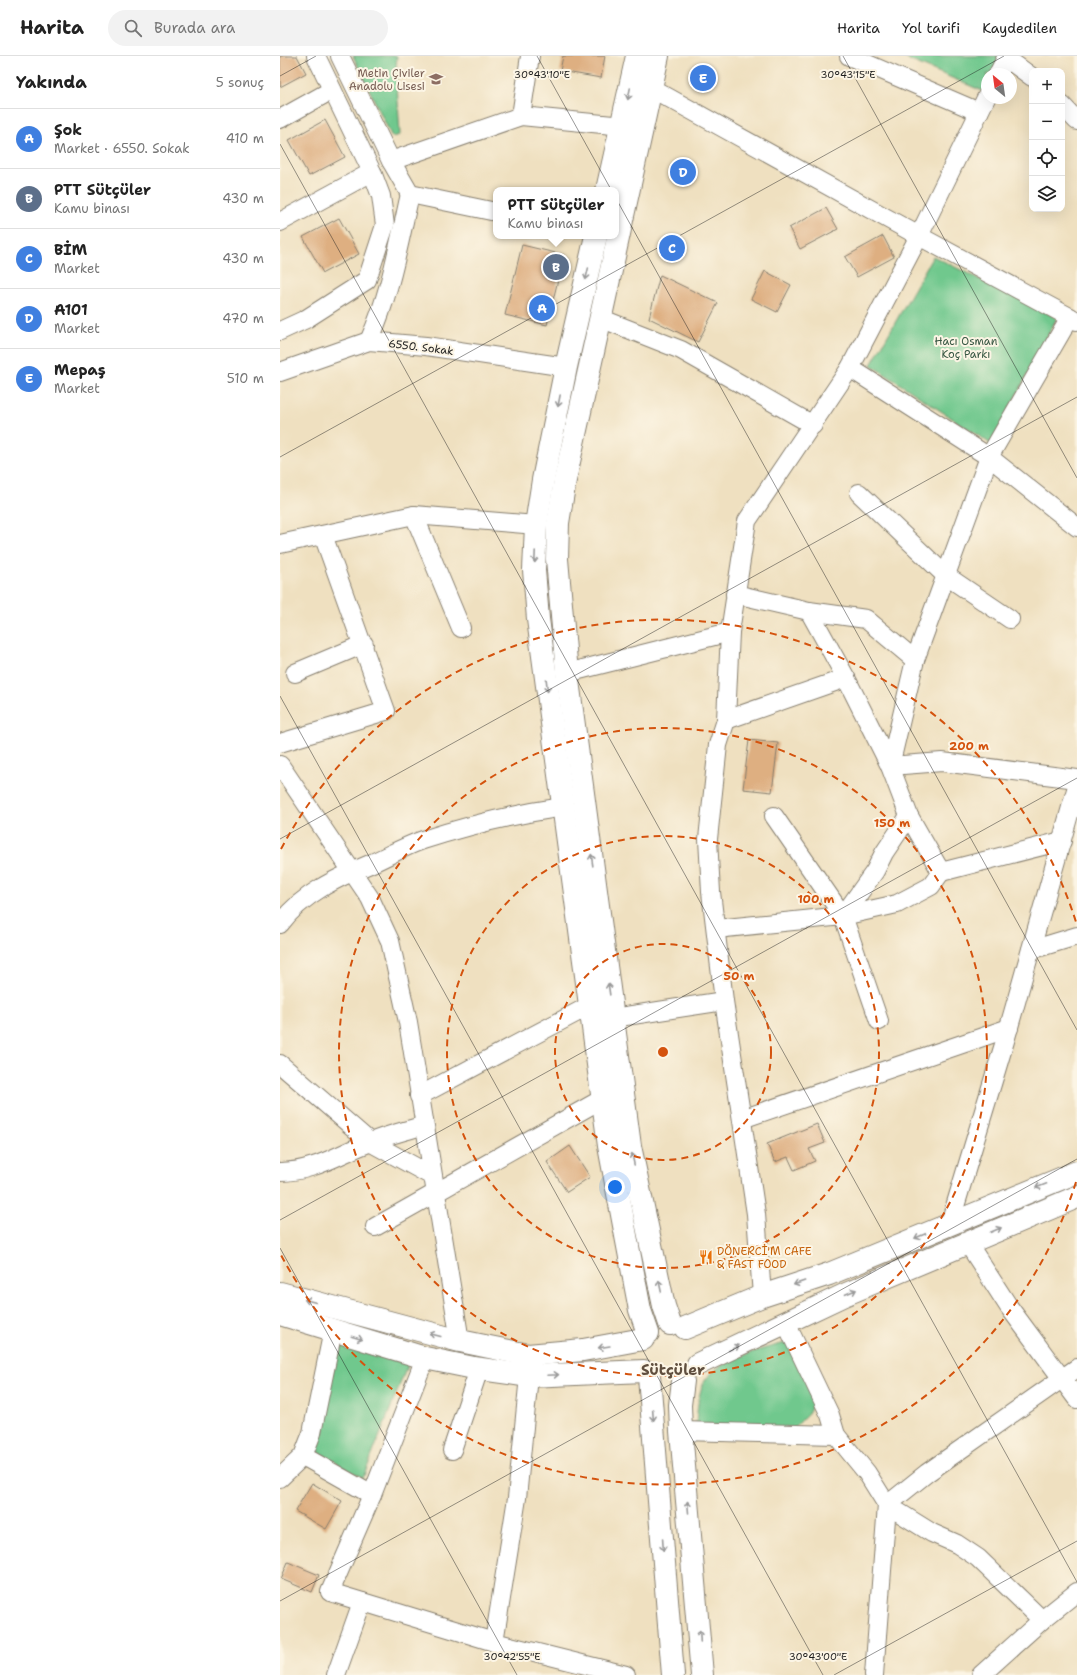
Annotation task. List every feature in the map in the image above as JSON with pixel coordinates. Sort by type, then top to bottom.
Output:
[{"type":"main road","points":[[608,187],[637,56]]},
{"type":"main road","points":[[619,232],[658,56]]},
{"type":"main road","points":[[595,239],[566,367],[543,480],[536,525],[534,570],[538,619],[602,1099],[609,1146],[645,1336],[639,1355],[646,1374],[673,1675]]},
{"type":"main road","points":[[280,1314],[425,1358],[529,1376],[646,1374],[655,1381],[669,1384],[684,1381],[694,1371],[698,1364],[699,1348],[696,1340],[678,1326],[664,1306],[630,1146],[567,673],[557,559],[558,523],[565,480],[618,239]]},
{"type":"main road","points":[[280,1293],[460,1341],[528,1355],[583,1350],[645,1336],[654,1328],[678,1326],[829,1274],[1077,1172]]},
{"type":"main road","points":[[698,1364],[844,1295],[1077,1197]]},
{"type":"main road","points":[[684,1381],[680,1405],[681,1431],[702,1675]]},
{"type":"street","points":[[280,331],[306,319],[367,280],[385,225],[381,196],[372,172],[316,56]]},
{"type":"street","points":[[340,56],[390,161],[410,194],[399,245],[380,314],[369,341]]},
{"type":"street","points":[[521,116],[530,56]]},
{"type":"street","points":[[849,56],[979,112]]},
{"type":"street","points":[[1001,68],[1007,57],[1029,74]]},
{"type":"street","points":[[651,88],[919,236],[1074,319],[989,457],[915,660],[890,766]]},
{"type":"street","points":[[280,119],[332,90]]},
{"type":"street","points":[[762,1296],[756,1214],[724,1000],[708,839],[718,745],[726,720],[730,632],[747,521],[850,368],[919,236],[983,104]]},
{"type":"street","points":[[1065,108],[1077,121]]},
{"type":"street","points":[[390,161],[521,116],[622,126]]},
{"type":"street","points":[[280,222],[372,172]]},
{"type":"street","points":[[410,194],[493,211]]},
{"type":"street","points":[[600,318],[681,350],[813,425]]},
{"type":"street","name":"6550. Sokak","points":[[280,372],[369,341],[426,346],[566,367]]},
{"type":"street","points":[[850,368],[989,457],[1077,527]]},
{"type":"street","points":[[859,493],[945,575],[1010,619]]},
{"type":"street","points":[[280,544],[414,516],[536,525]]},
{"type":"street","points":[[414,516],[461,628]]},
{"type":"street","points":[[280,743],[386,711],[364,644],[323,535]]},
{"type":"street","points":[[735,594],[809,611],[866,619],[915,660]]},
{"type":"street","points":[[809,611],[846,678],[890,766],[909,816],[941,872]]},
{"type":"street","points":[[567,673],[730,632]]},
{"type":"street","points":[[295,673],[364,644]]},
{"type":"street","points":[[726,720],[846,678]]},
{"type":"street","points":[[890,766],[942,762],[1077,779]]},
{"type":"street","points":[[280,764],[354,871],[370,898],[390,940],[408,1022],[460,1341]]},
{"type":"street","points":[[950,1223],[1009,1028],[1077,786]]},
{"type":"street","points":[[280,924],[290,910],[309,894],[354,871],[422,840],[492,819],[563,807]]},
{"type":"street","points":[[774,816],[843,916],[879,1021]]},
{"type":"street","points":[[843,916],[875,871],[884,854],[909,816]]},
{"type":"street","points":[[716,929],[843,916],[897,904],[931,886],[941,872],[1062,841]]},
{"type":"street","points":[[1031,950],[1077,936]]},
{"type":"street","points":[[613,1018],[724,1000]]},
{"type":"street","points":[[419,1096],[589,1006]]},
{"type":"street","points":[[742,1119],[1009,1028]]},
{"type":"street","points":[[280,1064],[370,1142],[434,1184]]},
{"type":"street","points":[[375,1227],[434,1184],[602,1099]]},
{"type":"street","points":[[280,1172],[305,1170],[318,1166],[370,1142],[424,1125]]},
{"type":"street","points":[[967,1242],[1009,1306],[1077,1399]]},
{"type":"street","points":[[786,1323],[830,1415],[836,1435],[867,1473],[887,1505],[932,1533],[957,1544],[978,1558],[1042,1620]]},
{"type":"street","points":[[280,1478],[303,1456],[312,1433],[333,1330]]},
{"type":"street","points":[[425,1358],[372,1495],[330,1592],[494,1642],[626,1675]]},
{"type":"street","points":[[452,1450],[479,1368]]},
{"type":"street","points":[[874,1675],[887,1505],[927,1473],[1077,1368]]},
{"type":"street","points":[[494,1642],[517,1498],[529,1376]]},
{"type":"street","points":[[681,1431],[836,1435]]},
{"type":"street","points":[[303,1456],[372,1495]]},
{"type":"street","points":[[981,1675],[1042,1620],[1077,1592]]},
{"type":"street","points":[[336,1675],[362,1602]]},
{"type":"green space","points":[[353,56],[397,56],[396,68],[400,135],[392,137]]},
{"type":"green space","points":[[900,56],[1000,56],[995,68],[981,68],[981,90]]},
{"type":"green space","name":"Hacı Osman Koç Parkı","points":[[933,256],[1057,318],[991,444],[871,365]]},
{"type":"green space","points":[[790,1342],[816,1398],[808,1414],[792,1430],[696,1426],[698,1401],[701,1389],[703,1383],[713,1372],[722,1365],[745,1355]]},
{"type":"green space","points":[[340,1345],[408,1364],[363,1478],[311,1448]]},
{"type":"building","points":[[280,56],[297,56],[306,73],[280,87]]},
{"type":"building","points":[[563,56],[605,56],[601,78],[560,71]]},
{"type":"building","points":[[325,120],[345,157],[309,176],[289,140]]},
{"type":"building","points":[[826,208],[838,229],[800,249],[789,228]]},
{"type":"building","points":[[339,218],[359,254],[323,273],[303,237]]},
{"type":"building","points":[[883,236],[894,257],[857,277],[845,257]]},
{"type":"building","points":[[522,245],[564,255],[547,325],[505,315]]},
{"type":"building","points":[[765,271],[791,285],[777,312],[751,299]]},
{"type":"building","points":[[660,275],[718,303],[698,342],[649,318]]},
{"type":"building","points":[[749,740],[778,743],[772,792],[743,789]]},
{"type":"building","points":[[817,1124],[825,1143],[809,1149],[815,1161],[794,1170],[788,1157],[775,1162],[767,1144]]},
{"type":"building","points":[[570,1146],[590,1177],[567,1192],[547,1162]]},
{"type":"building","points":[[312,1483],[342,1501],[326,1529],[295,1511]]},
{"type":"building","points":[[288,1562],[319,1575],[312,1592],[281,1579]]},
{"type":"place","name":"Mepaş","points":[[703,78]]},
{"type":"place","name":"Metin Çiviler Anadolu Lisesi","points":[[436,79]]},
{"type":"place","name":"A101","points":[[683,172]]},
{"type":"place","name":"BİM","points":[[672,248]]},
{"type":"place","name":"PTT Sütçüler","points":[[556,267]]},
{"type":"place","name":"Şok","points":[[542,308]]},
{"type":"place","name":"DÖNERCİ'M CAFE & FAST FOOD","points":[[706,1257]]},
{"type":"district","name":"Sütçüler","points":[[673,1370]]}]
